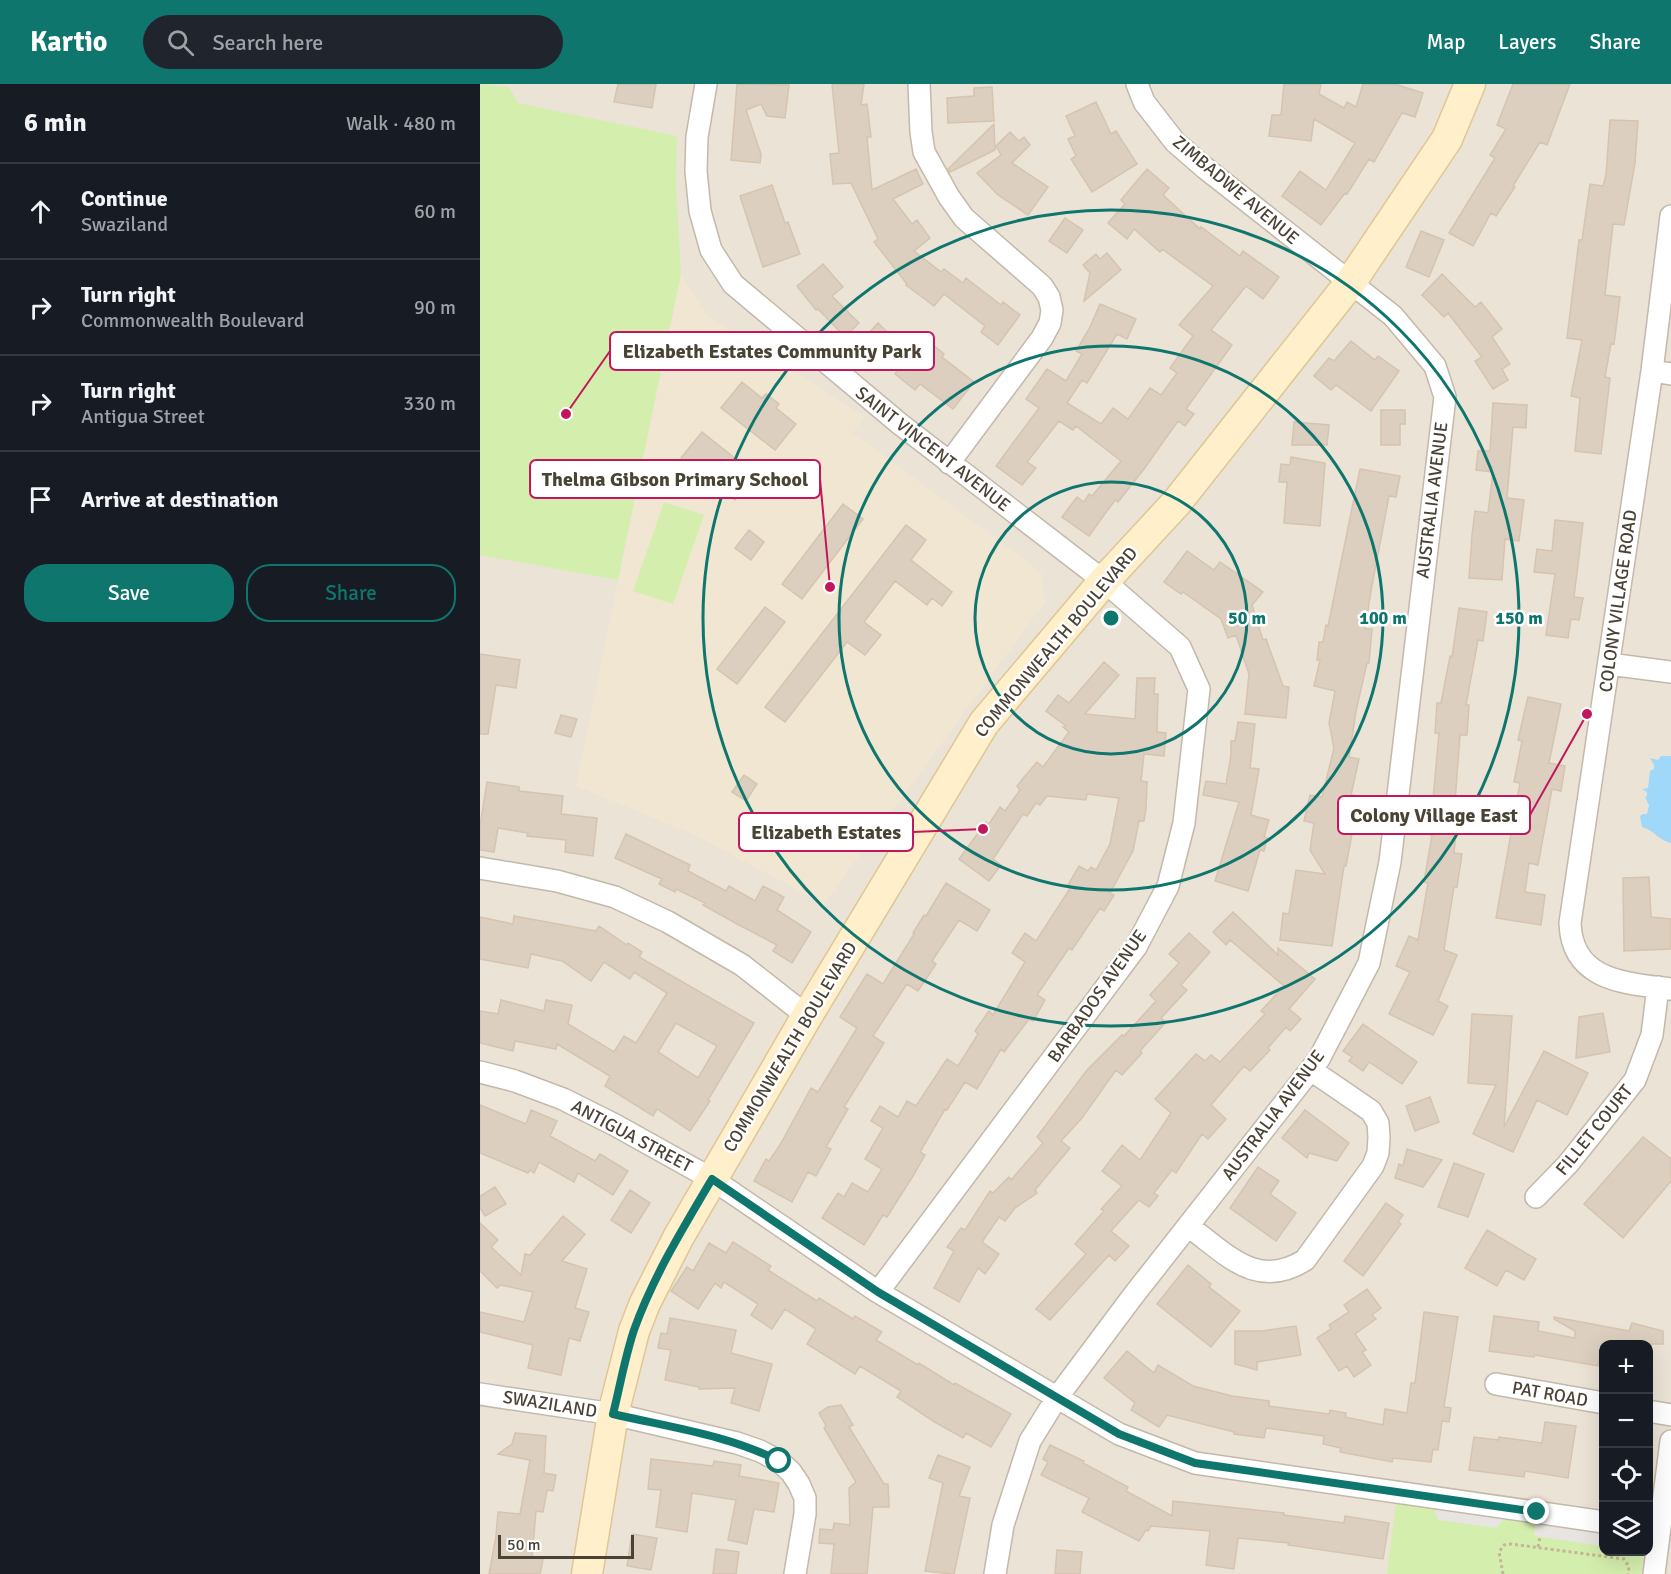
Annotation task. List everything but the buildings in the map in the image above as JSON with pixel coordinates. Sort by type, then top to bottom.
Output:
[{"type":"street","name":"SAINT VINCENT AVENUE","points":[[706,84],[697,136],[696,171],[700,211],[711,250],[733,284],[949,463],[1104,581]]},
{"type":"street","points":[[919,84],[924,152],[949,197],[964,218],[1029,272],[1042,286],[1049,297],[1052,310],[1050,323],[1034,351],[949,463]]},
{"type":"street","name":"ZIMBADWE AVENUE","points":[[1137,84],[1144,102],[1175,142],[1350,283]]},
{"type":"street","name":"COMMONWEALTH BOULEVARD","points":[[587,1574],[613,1414],[631,1342],[645,1303],[678,1238],[807,1016],[984,723],[1104,581],[1176,502],[1350,283],[1447,139],[1470,84]]},
{"type":"street","name":"COLONY VILLAGE ROAD","points":[[1665,988],[1608,978],[1595,972],[1575,951],[1570,923],[1609,664],[1661,372],[1671,216]]},
{"type":"street","name":"AUSTRALIA AVENUE","points":[[995,1574],[1003,1525],[1030,1441],[1056,1399],[1319,1059],[1368,963],[1390,862],[1444,397],[1436,366],[1415,340],[1394,316],[1350,283]]},
{"type":"street","name":"BARBADOS AVENUE","points":[[878,1292],[1136,947],[1168,886],[1184,823],[1199,689],[1180,647],[1104,581]]},
{"type":"street","points":[[1609,664],[1671,672]]},
{"type":"street","points":[[480,868],[557,881],[615,897],[668,922],[742,965],[807,1016]]},
{"type":"street","name":"FILLET COURT","points":[[1536,1197],[1569,1164],[1635,1080],[1652,1035],[1665,988]]},
{"type":"street","points":[[1188,1226],[1247,1269],[1262,1273],[1277,1273],[1292,1269],[1305,1260],[1373,1166],[1378,1153],[1380,1137],[1378,1124],[1371,1111],[1311,1070]]},
{"type":"street","name":"ANTIGUA STREET","points":[[480,1072],[515,1081],[563,1099],[712,1179],[878,1292],[1056,1399],[1119,1434],[1195,1463],[1599,1521]]},
{"type":"street","name":"PAT ROAD","points":[[1496,1384],[1599,1402]]},
{"type":"street","name":"SWAZILAND","points":[[480,1394],[613,1414],[737,1443],[779,1461],[795,1478],[805,1498],[805,1514],[795,1574]]},
{"type":"street","points":[[1653,1412],[1671,1415]]},
{"type":"street","points":[[1654,1574],[1655,1529],[1671,1441]]},
{"type":"path","points":[[1538,1547],[1540,1537]]},
{"type":"path","points":[[1503,1574],[1499,1552],[1504,1545],[1511,1544],[1624,1558],[1629,1567],[1628,1574]]},
{"type":"shaded area","points":[[480,84],[1671,84],[1671,1574],[480,1574]]},
{"type":"shaded area","points":[[681,274],[706,315],[864,417],[853,433],[1041,572],[1045,602],[824,904],[693,834],[576,786]]},
{"type":"shaded area","points":[[1431,1497],[1513,1509],[1496,1528],[1438,1520]]},
{"type":"shaded area","points":[[1537,1512],[1599,1521],[1599,1545],[1534,1536]]},
{"type":"green space","points":[[480,84],[509,87],[518,103],[677,136],[676,185],[681,273],[618,580],[480,555]]},
{"type":"green space","points":[[664,502],[704,515],[673,604],[633,591]]},
{"type":"green space","points":[[1396,1502],[1599,1528],[1599,1556],[1643,1556],[1641,1574],[1387,1574]]},
{"type":"water","points":[[1661,756],[1671,756],[1671,843],[1642,827],[1640,816],[1647,814],[1649,805],[1645,797],[1647,792],[1642,789],[1648,788],[1650,771],[1654,769],[1650,758],[1658,760]]},
{"type":"place","name":"Elizabeth Estates Community Park","points":[[566,414]]},
{"type":"place","name":"Thelma Gibson Primary School","points":[[830,587]]},
{"type":"place","name":"Colony Village East","points":[[1587,714]]},
{"type":"place","name":"Elizabeth Estates","points":[[983,829]]},
{"type":"route","points":[[779,1461],[737,1443],[613,1414],[625,1362],[645,1303],[678,1238],[712,1179],[878,1292],[1056,1399],[1119,1434],[1195,1463],[1537,1512]]}]
